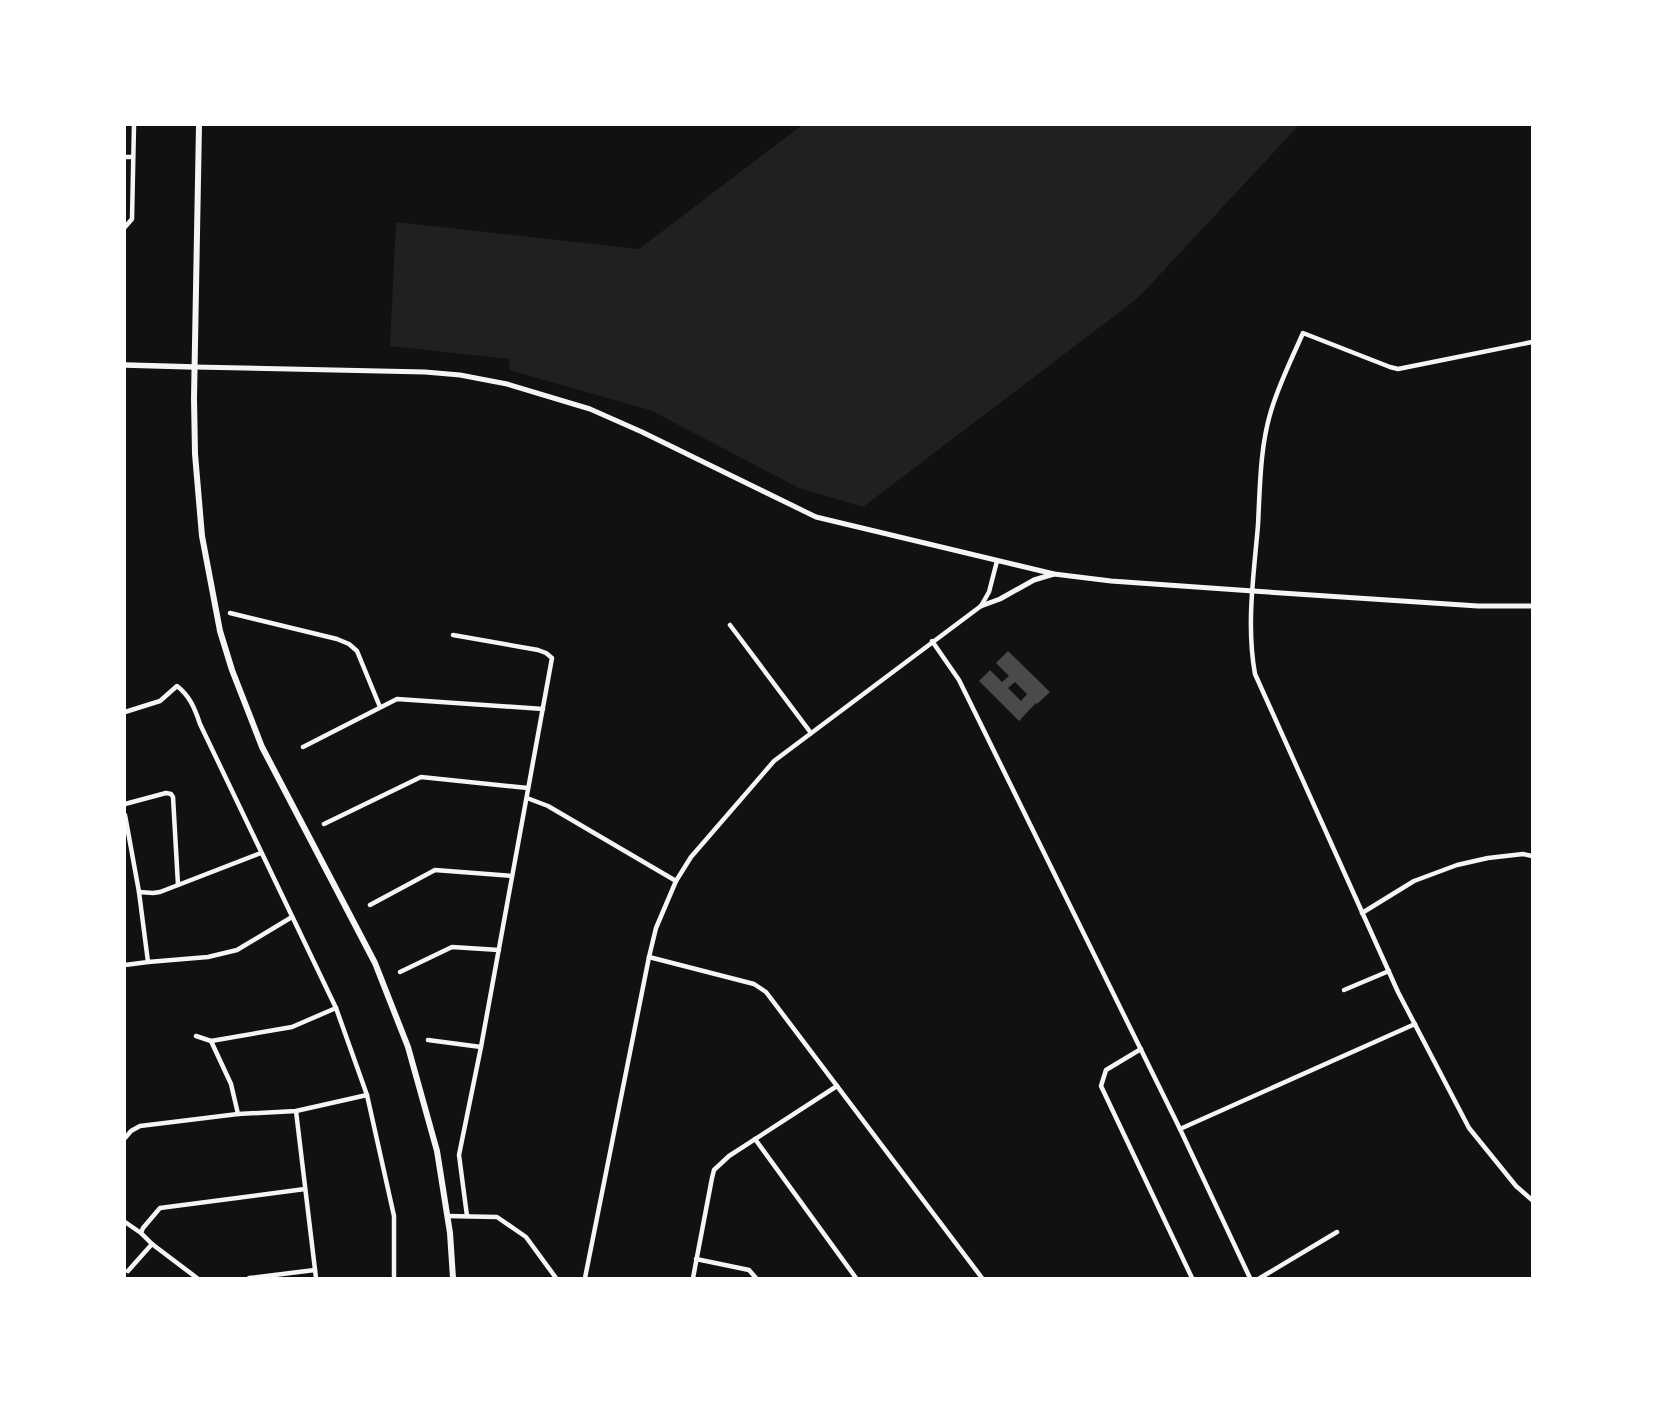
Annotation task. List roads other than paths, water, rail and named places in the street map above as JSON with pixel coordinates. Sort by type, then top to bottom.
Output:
[{"type":"main road","points":[[200,125],[195,454],[202,536],[220,632],[232,670],[262,747],[375,963],[408,1047],[437,1151],[447,1216],[453,1278]]},
{"type":"main road","points":[[125,365],[195,367]]},
{"type":"street","points":[[125,227],[132,219],[134,125]]},
{"type":"street","points":[[125,157],[133,157]]},
{"type":"street","points":[[1532,342],[1398,369],[1303,333],[1276,397],[1264,443],[1253,591],[1252,662],[1254,674],[1389,971],[1469,1128],[1516,1186],[1532,1200]]},
{"type":"street","points":[[195,367],[425,372],[460,375],[507,384],[590,409],[642,432],[816,517],[1054,574],[1111,581],[1253,591],[1478,606],[1532,606]]},
{"type":"street","points":[[981,606],[988,592],[997,561]]},
{"type":"street","points":[[585,1278],[656,928],[676,881],[691,857],[774,761],[981,606],[1000,599],[1034,580],[1054,574]]},
{"type":"street","points":[[230,613],[337,639],[349,644],[357,651],[380,707]]},
{"type":"street","points":[[730,625],[811,734]]},
{"type":"street","points":[[453,635],[538,650],[552,658],[481,1047],[459,1155],[467,1216]]},
{"type":"street","points":[[932,641],[959,680],[1180,1129],[1250,1278]]},
{"type":"street","points":[[125,712],[160,701],[177,686],[185,692],[196,710],[200,724],[261,854],[336,1008],[367,1095],[394,1216],[394,1278]]},
{"type":"street","points":[[303,747],[397,699],[543,709]]},
{"type":"street","points":[[324,824],[422,777],[528,788]]},
{"type":"street","points":[[125,804],[166,794],[171,794],[173,797],[178,885]]},
{"type":"street","points":[[526,798],[548,806],[676,881]]},
{"type":"street","points":[[125,815],[139,892],[148,962]]},
{"type":"street","points":[[139,892],[153,894],[261,854]]},
{"type":"street","points":[[1362,913],[1414,881],[1457,865],[1488,858],[1523,854],[1532,856]]},
{"type":"street","points":[[370,905],[435,870],[512,876]]},
{"type":"street","points":[[125,965],[208,957],[238,950],[292,917]]},
{"type":"street","points":[[400,972],[452,947],[499,950]]},
{"type":"street","points":[[649,957],[754,984],[766,992],[982,1278]]},
{"type":"street","points":[[1344,990],[1389,971]]},
{"type":"street","points":[[196,1036],[211,1042],[292,1027],[336,1008]]},
{"type":"street","points":[[1180,1129],[1415,1024]]},
{"type":"street","points":[[428,1040],[481,1047]]},
{"type":"street","points":[[211,1042],[231,1084],[238,1114]]},
{"type":"street","points":[[1141,1050],[1106,1070],[1101,1086],[1192,1278]]},
{"type":"street","points":[[693,1278],[714,1170],[729,1156],[837,1086]]},
{"type":"street","points":[[125,1138],[131,1131],[140,1126],[238,1114],[296,1111],[367,1095]]},
{"type":"street","points":[[296,1111],[316,1278]]},
{"type":"street","points":[[755,1139],[856,1278]]},
{"type":"street","points":[[141,1233],[156,1211],[163,1207],[305,1189]]},
{"type":"street","points":[[447,1216],[497,1217],[526,1238],[556,1278]]},
{"type":"street","points":[[125,1222],[197,1278]]},
{"type":"street","points":[[1260,1278],[1337,1232]]},
{"type":"street","points":[[128,1271],[152,1244]]},
{"type":"street","points":[[696,1259],[749,1270],[756,1278]]},
{"type":"street","points":[[249,1278],[315,1270]]}]
